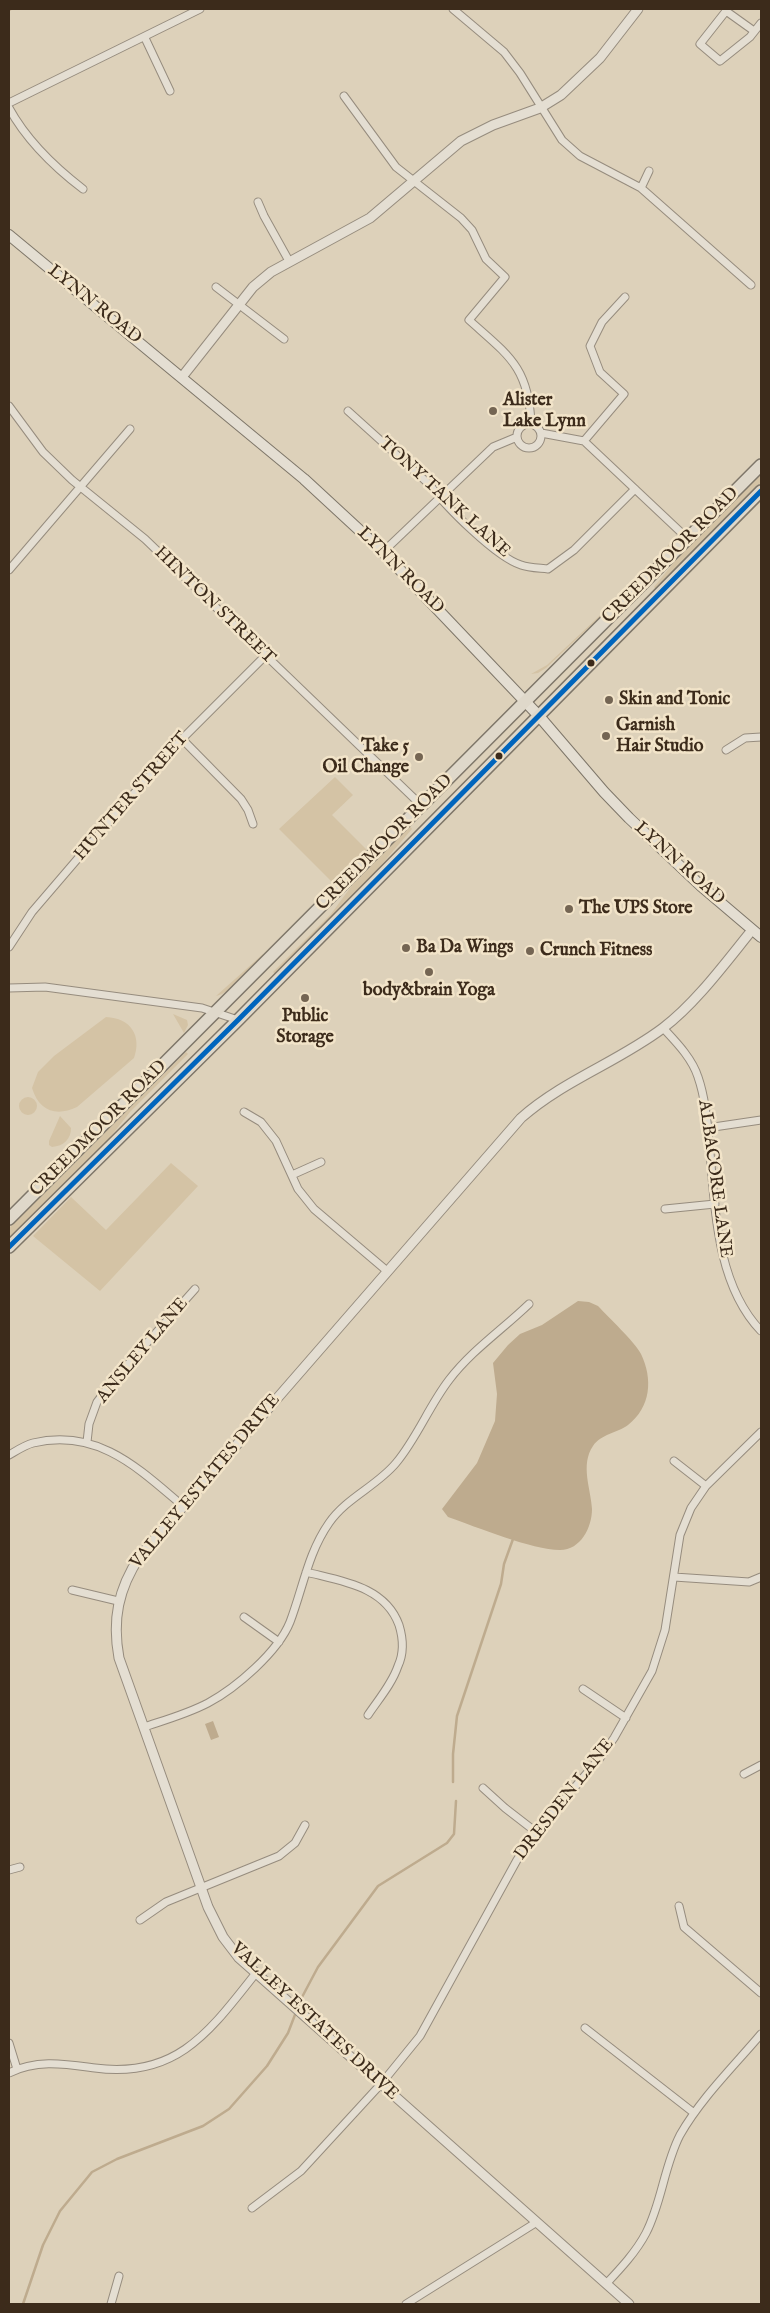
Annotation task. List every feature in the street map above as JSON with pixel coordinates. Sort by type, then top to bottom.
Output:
[{"type":"main road","name":"LYNN ROAD","points":[[9,235],[304,479],[383,552],[539,716],[604,792],[629,818],[701,886],[761,937]]},
{"type":"main road","name":"CREEDMOOR ROAD","points":[[9,1219],[761,466]]},
{"type":"main road","name":"CREEDMOOR ROAD","points":[[9,1247],[238,1020],[761,491]]},
{"type":"street","points":[[9,103],[200,9]]},
{"type":"street","points":[[452,9],[504,52],[520,73],[540,108],[562,140],[580,156],[641,188],[750,285]]},
{"type":"street","points":[[182,377],[253,287],[271,272],[370,218],[461,141],[494,125],[540,108],[561,95],[579,80],[600,58],[638,9]]},
{"type":"street","points":[[754,31],[726,11],[700,44],[720,61],[754,31],[761,23]]},
{"type":"street","points":[[144,38],[170,91]]},
{"type":"street","points":[[344,96],[396,167],[461,218],[472,230],[486,259],[505,277],[469,320],[507,355],[520,371],[527,391],[531,424]]},
{"type":"street","points":[[9,108],[30,142],[62,173],[83,189]]},
{"type":"street","points":[[641,188],[650,171]]},
{"type":"street","points":[[258,202],[290,261]]},
{"type":"street","points":[[216,288],[284,339]]},
{"type":"street","points":[[584,441],[624,394],[600,372],[590,346],[602,322],[625,297]]},
{"type":"street","name":"HINTON STREET","points":[[9,406],[44,452],[81,488],[138,532],[422,806]]},
{"type":"street","name":"TONY TANK LANE","points":[[348,411],[430,485],[440,498],[497,551],[521,565],[548,569],[574,550],[635,489]]},
{"type":"street","points":[[383,552],[493,447],[517,437],[520,428],[531,424],[537,427],[540,433],[539,442],[532,447],[522,445],[517,437]]},
{"type":"street","points":[[9,570],[130,429]]},
{"type":"street","points":[[540,433],[584,441],[688,539]]},
{"type":"street","name":"HUNTER STREET","points":[[9,947],[32,912],[182,739],[265,656]]},
{"type":"street","points":[[726,750],[745,738],[761,737]]},
{"type":"street","points":[[182,739],[241,799],[248,810],[253,824]]},
{"type":"street","name":"VALLEY ESTATES DRIVE","points":[[629,2304],[239,1958],[223,1937],[214,1921],[119,1658],[115,1628],[118,1601],[128,1575],[137,1561],[182,1506],[528,1112],[569,1083],[619,1056],[663,1028],[688,1004],[752,930]]},
{"type":"street","points":[[9,988],[45,987],[202,1008],[238,1020]]},
{"type":"street","name":"ALBACORE LANE","points":[[663,1028],[677,1043],[698,1076],[708,1128],[715,1204],[725,1262],[735,1294],[750,1319],[761,1331]]},
{"type":"street","points":[[244,1112],[261,1122],[276,1142],[298,1189],[314,1209],[387,1271]]},
{"type":"street","points":[[708,1128],[761,1120]]},
{"type":"street","points":[[292,1175],[321,1162]]},
{"type":"street","points":[[665,1209],[715,1204]]},
{"type":"street","name":"ANSLEY LANE","points":[[86,1442],[89,1424],[97,1402],[113,1381],[195,1289]]},
{"type":"street","points":[[144,1727],[191,1711],[216,1698],[264,1658],[279,1642],[289,1624],[320,1537],[330,1521],[349,1503],[376,1484],[396,1464],[410,1444],[439,1393],[459,1366],[529,1304]]},
{"type":"street","name":"DRESDEN LANE","points":[[252,2208],[301,2171],[381,2084],[420,2036],[496,1894],[536,1832],[600,1758],[626,1718],[652,1670],[660,1649],[683,1525],[706,1486],[761,1432]]},
{"type":"street","points":[[9,1455],[31,1443],[58,1440],[86,1442],[116,1453],[137,1466],[182,1506]]},
{"type":"street","points":[[674,1461],[706,1486]]},
{"type":"street","points":[[306,1572],[370,1591],[386,1603],[397,1620],[402,1641],[402,1656],[394,1676],[368,1716]]},
{"type":"street","points":[[674,1577],[750,1582],[761,1577]]},
{"type":"street","points":[[72,1590],[118,1601]]},
{"type":"street","points":[[244,1617],[279,1642]]},
{"type":"street","points":[[583,1689],[626,1718]]},
{"type":"street","points":[[744,1774],[761,1765]]},
{"type":"street","points":[[483,1788],[536,1832]]},
{"type":"street","points":[[140,1920],[166,1902],[280,1856],[295,1843],[305,1825]]},
{"type":"street","points":[[9,1870],[20,1867]]},
{"type":"street","points":[[679,1906],[684,1927],[761,1993]]},
{"type":"street","points":[[9,2073],[17,2069],[53,2063],[116,2070],[137,2070],[167,2061],[194,2043],[256,1973]]},
{"type":"street","points":[[585,2028],[694,2114]]},
{"type":"street","points":[[606,2284],[624,2265],[646,2232],[668,2164],[680,2136],[694,2114],[761,2034]]},
{"type":"street","points":[[9,2043],[17,2069]]},
{"type":"street","points":[[406,2304],[537,2222]]},
{"type":"street","points":[[110,2304],[119,2276]]},
{"type":"shaded area","points":[[761,473],[761,485],[657,590],[654,587],[683,551]]},
{"type":"shaded area","points":[[670,543],[668,551],[659,561],[546,668],[538,673],[531,674],[547,665],[641,577]]},
{"type":"shaded area","points":[[335,777],[353,795],[332,815],[367,850],[334,884],[279,829]]},
{"type":"shaded area","points":[[410,826],[412,829],[370,878],[275,974],[273,972],[331,914],[353,884]]},
{"type":"shaded area","points":[[263,954],[262,958],[228,991],[216,996]]},
{"type":"shaded area","points":[[173,1014],[187,1020],[188,1025],[184,1033]]},
{"type":"shaded area","points":[[106,1017],[122,1021],[132,1030],[137,1042],[134,1058],[77,1107],[69,1110],[55,1111],[44,1107],[35,1096],[32,1088],[38,1072],[54,1056]]},
{"type":"shaded area","points":[[186,1052],[188,1054],[130,1112],[104,1145],[9,1240],[9,1228]]},
{"type":"shaded area","points":[[24,1097],[32,1097],[37,1102],[35,1113],[24,1115],[19,1110],[19,1102]]},
{"type":"shaded area","points":[[60,1116],[71,1128],[71,1132],[68,1139],[63,1143],[52,1147],[49,1145],[49,1141]]},
{"type":"shaded area","points":[[171,1163],[198,1186],[100,1291],[33,1236],[71,1197],[106,1230]]},
{"type":"shaded area","points":[[578,1301],[589,1302],[598,1306],[633,1343],[645,1363],[648,1383],[645,1401],[636,1418],[624,1428],[600,1439],[589,1453],[587,1477],[592,1509],[590,1523],[584,1536],[574,1546],[567,1549],[548,1549],[504,1537],[448,1517],[442,1509],[477,1463],[495,1421],[497,1394],[493,1363],[520,1334],[542,1325]]},
{"type":"shaded area","points":[[213,1721],[219,1737],[211,1740],[205,1724]]},
{"type":"waterway","points":[[453,1782],[453,1754],[457,1716],[501,1584],[504,1564],[513,1539]]},
{"type":"waterway","points":[[23,2304],[43,2245],[60,2211],[92,2172],[117,2159],[203,2126],[229,2109],[267,2066],[288,2033],[301,1999],[318,1967],[378,1886],[447,1843],[454,1834],[456,1801]]},
{"type":"transit line","points":[[9,1247],[238,1020],[761,491]]},
{"type":"place","name":"Alister Lake Lynn","points":[[493,411]]},
{"type":"place","name":"Skin and Tonic","points":[[609,700]]},
{"type":"place","name":"Garnish Hair Studio","points":[[606,736]]},
{"type":"place","name":"Take 5 Oil Change","points":[[419,757]]},
{"type":"place","name":"The UPS Store","points":[[569,909]]},
{"type":"place","name":"Ba Da Wings","points":[[406,948]]},
{"type":"place","name":"Crunch Fitness","points":[[530,951]]},
{"type":"place","name":"body&brain Yoga","points":[[429,972]]},
{"type":"place","name":"Public Storage","points":[[305,998]]}]
